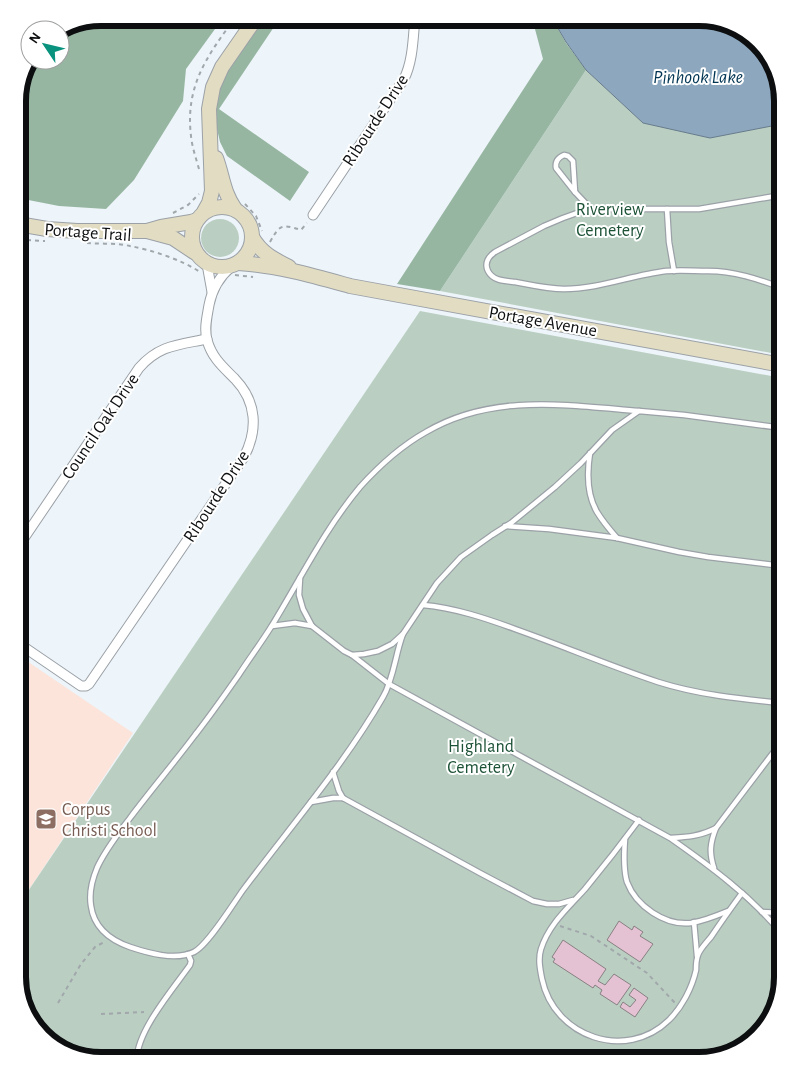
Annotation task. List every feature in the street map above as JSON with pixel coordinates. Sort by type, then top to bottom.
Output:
[{"type":"main road","points":[[194,252],[191,236],[193,227],[209,203],[212,191],[209,109],[213,87],[222,68],[251,26]]},
{"type":"main road","points":[[26,226],[77,231],[146,231],[173,238],[194,252],[202,261],[204,271],[235,265],[246,256],[260,236],[251,228],[240,207],[229,201],[211,146]]},
{"type":"main road","points":[[146,231],[190,222],[211,208],[240,207]]},
{"type":"main road","name":"Portage Avenue","points":[[260,236],[258,246],[265,254],[304,274]]},
{"type":"main road","name":"Portage Avenue","points":[[235,265],[250,264],[304,274],[350,286],[774,365]]},
{"type":"street","name":"Ribourde Drive","points":[[313,215],[404,79],[410,61],[414,26]]},
{"type":"street","name":"Ribourde Drive","points":[[26,648],[81,686],[89,684],[244,457],[249,447],[254,426],[252,409],[248,398],[239,384],[222,368],[216,359],[207,339],[206,325],[212,292],[223,274],[235,265]]},
{"type":"street","name":"Ribourde Drive","points":[[204,271],[212,292]]},
{"type":"street","name":"Council Oak Drive","points":[[26,535],[139,368],[153,354],[170,346],[207,339]]},
{"type":"lane","points":[[575,192],[573,161],[564,155],[557,160],[556,168],[575,192],[592,210]]},
{"type":"lane","points":[[774,196],[706,208],[592,210],[577,213],[550,223],[495,252],[490,256],[486,266],[488,272],[495,279],[564,289],[603,284],[666,271],[710,271],[738,274],[774,285]]},
{"type":"lane","points":[[667,210],[669,242],[674,271]]},
{"type":"lane","points":[[403,634],[389,684],[374,711],[311,802],[205,942],[196,951],[180,956],[151,953],[127,946],[104,933],[94,918],[91,907],[90,893],[98,865],[125,825],[213,710],[272,626],[330,528],[361,486],[398,451],[444,422],[468,413],[521,404],[544,404],[684,415],[774,427]]},
{"type":"lane","points":[[352,655],[378,651],[392,644],[403,634],[437,583],[461,557],[555,487],[612,430],[639,411]]},
{"type":"lane","points":[[590,453],[588,467],[592,501],[597,512],[617,538]]},
{"type":"lane","points":[[505,526],[549,529],[617,538],[698,556],[774,565]]},
{"type":"lane","points":[[300,578],[299,595],[303,609],[312,626],[389,684],[670,838],[742,893],[774,924]]},
{"type":"lane","points":[[423,604],[486,619],[634,674],[681,689],[774,702]]},
{"type":"lane","points":[[272,626],[295,623],[312,626]]},
{"type":"lane","points":[[714,870],[710,852],[711,839],[716,828],[774,752]]},
{"type":"lane","points":[[333,772],[343,798]]},
{"type":"lane","points":[[311,802],[343,798],[533,901],[558,904],[574,900]]},
{"type":"lane","points":[[639,820],[584,890],[554,923],[546,937],[540,951],[539,966],[543,985],[554,1007],[562,1018],[573,1027],[582,1033],[599,1039],[614,1041],[631,1040],[658,1029],[679,1008],[689,990],[697,956],[694,922]]},
{"type":"lane","points":[[670,838],[705,834],[716,828]]},
{"type":"lane","points":[[625,839],[624,861],[627,881],[634,895],[646,908],[657,916],[673,922],[689,923],[709,919],[729,911]]},
{"type":"lane","points":[[697,956],[742,893]]},
{"type":"lane","points":[[762,912],[774,912]]},
{"type":"lane","points":[[138,1052],[147,1027],[190,965],[191,961],[188,954]]},
{"type":"path","points":[[171,218],[171,214],[188,205],[202,190]]},
{"type":"path","points":[[240,207],[256,216],[260,224],[260,236],[269,244],[275,232],[280,228],[286,226],[301,230],[313,215]]},
{"type":"path","name":"Portage Trail","points":[[26,240],[48,241]]},
{"type":"path","name":"Portage Trail","points":[[84,243],[129,246],[169,257],[200,272],[204,271]]},
{"type":"path","points":[[554,923],[591,936],[647,973],[679,1008]]},
{"type":"path","points":[[58,1003],[81,964],[95,947],[110,938]]},
{"type":"path","points":[[101,1014],[144,1012]]},
{"type":"shaded area","name":"Corpus Christi School","points":[[26,660],[133,733],[26,894]]},
{"type":"green space","points":[[101,26],[217,26],[186,69],[183,101],[134,180],[106,209],[59,206],[26,200],[26,96],[33,70],[70,70],[70,33],[72,32]]},
{"type":"green space","points":[[258,26],[275,26],[219,109],[309,172],[290,201],[227,156],[220,142],[215,105],[227,72]]},
{"type":"green space","points":[[534,26],[556,26],[566,43],[586,70],[440,291],[397,284],[543,59]]},
{"type":"green space","name":"Riverview Cemetery","points":[[586,70],[643,123],[710,138],[774,126],[774,354],[440,291]]},
{"type":"green space","points":[[220,219],[233,225],[239,238],[233,251],[220,257],[207,251],[201,238],[207,225]]},
{"type":"green space","name":"Highland Cemetery","points":[[420,311],[774,377],[774,977],[771,996],[766,1010],[755,1026],[741,1039],[723,1048],[699,1052],[101,1052],[86,1050],[68,1044],[52,1033],[39,1019],[30,1001],[26,977],[26,894]]},
{"type":"water","name":"Pinhook Lake","points":[[557,26],[704,26],[723,30],[736,36],[752,48],[766,68],[773,91],[774,126],[710,138],[643,123],[586,70]]},
{"type":"building","points":[[619,921],[632,930],[634,926],[643,932],[640,936],[653,944],[640,962],[607,940]]},
{"type":"building","points":[[563,940],[606,969],[598,981],[605,985],[614,974],[631,985],[617,1005],[600,994],[602,990],[595,985],[593,988],[553,962],[555,959],[552,957]]},
{"type":"building","points":[[634,988],[648,998],[635,1017],[620,1007],[623,1002],[630,1007],[636,1000],[629,995]]},
{"type":"place","name":"Corpus Christi School","points":[[46,819]]}]
